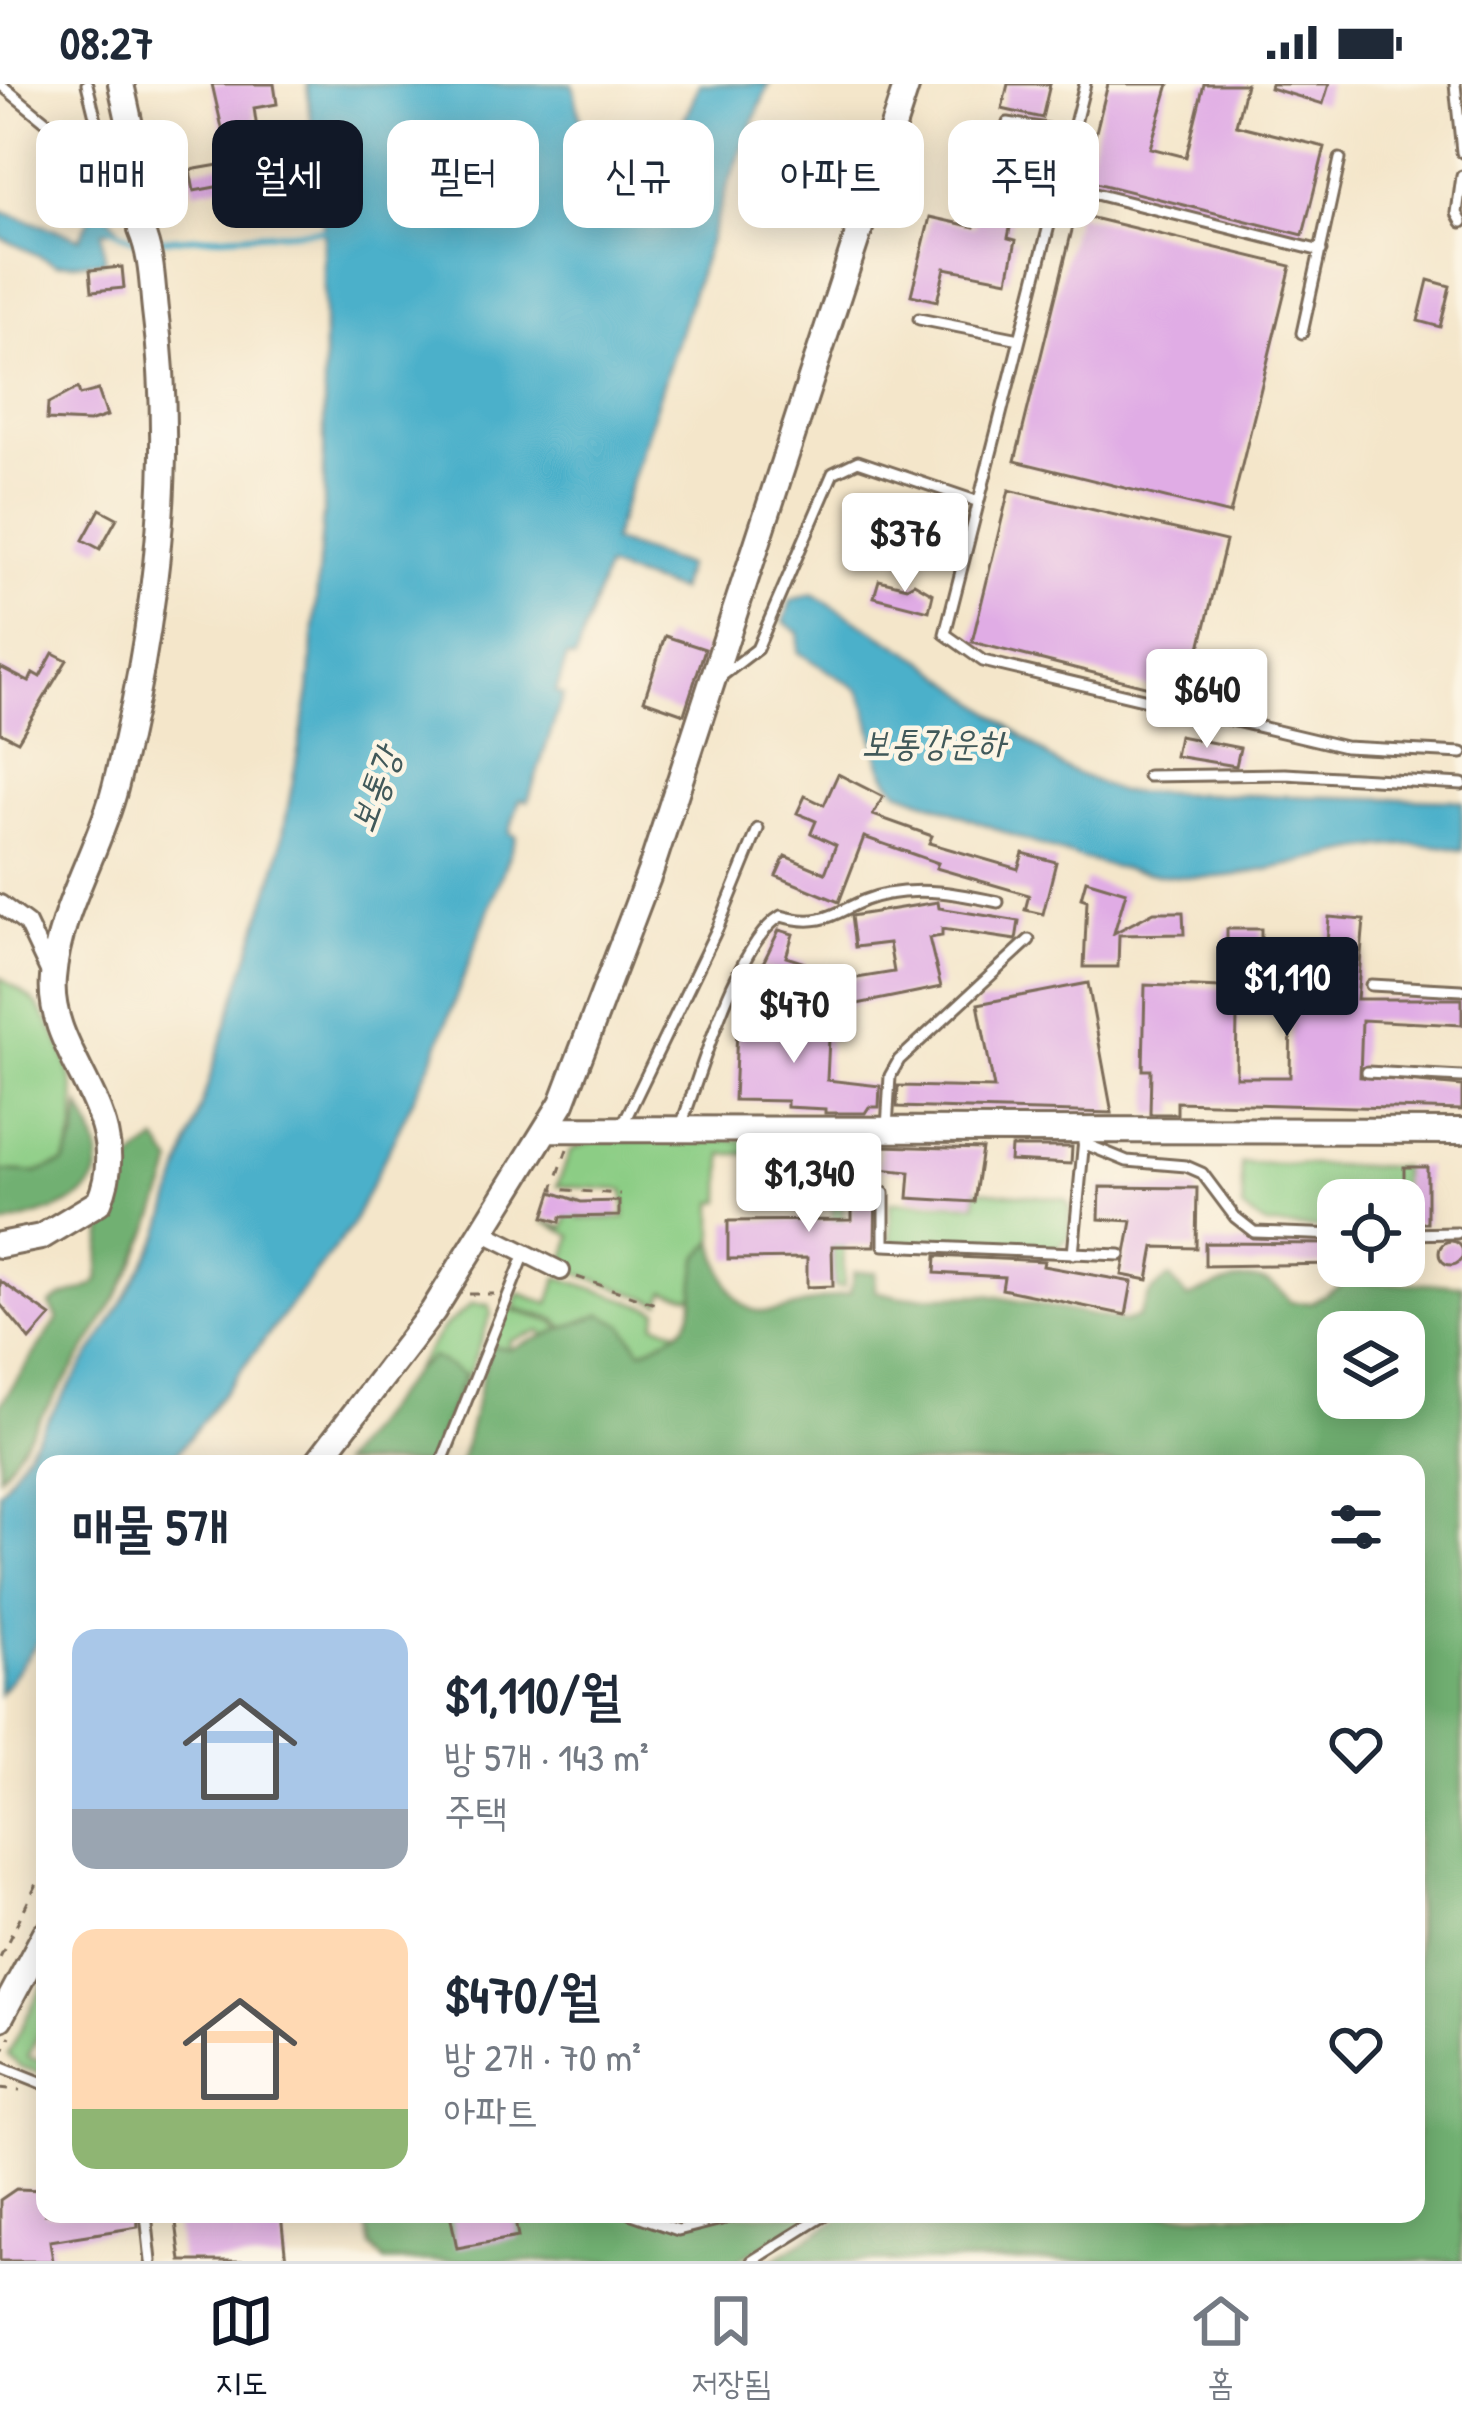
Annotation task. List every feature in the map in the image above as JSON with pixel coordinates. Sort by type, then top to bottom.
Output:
[{"type":"street","points":[[52,979],[78,883],[114,792],[156,559],[165,422],[144,236],[149,213],[122,84]]},
{"type":"street","points":[[323,1455],[485,1233],[549,1129],[650,872],[907,84]]},
{"type":"street","points":[[0,904],[27,924],[52,979],[58,1010],[113,1156],[99,1202],[41,1237],[0,1245]]},
{"type":"street","points":[[549,1129],[887,1129],[1084,1135],[1462,1131]]},
{"type":"street","points":[[485,1233],[561,1271]]},
{"type":"street","points":[[3,2031],[36,1955]]},
{"type":"lane","points":[[0,84],[44,120]]},
{"type":"lane","points":[[87,84],[96,120]]},
{"type":"lane","points":[[1076,120],[1085,84]]},
{"type":"lane","points":[[1455,84],[1462,152]]},
{"type":"lane","points":[[1303,333],[1340,159]]},
{"type":"lane","points":[[1462,176],[1456,213],[1462,222]]},
{"type":"lane","points":[[1099,195],[1321,251]]},
{"type":"lane","points":[[140,228],[144,236]]},
{"type":"lane","points":[[1049,228],[945,634],[983,662],[1345,748],[1462,753]]},
{"type":"lane","points":[[919,320],[1020,339]]},
{"type":"lane","points":[[710,686],[757,649],[832,473],[858,461],[976,501]]},
{"type":"lane","points":[[1148,776],[1285,774],[1462,784]]},
{"type":"lane","points":[[620,1128],[657,1062],[758,829]]},
{"type":"lane","points":[[680,1128],[741,970],[766,925],[782,916],[807,923],[829,920],[882,895],[934,889],[998,902]]},
{"type":"lane","points":[[887,1129],[890,1076],[899,1060],[1028,940]]},
{"type":"lane","points":[[1371,985],[1462,990]]},
{"type":"lane","points":[[1367,1072],[1462,1077]]},
{"type":"lane","points":[[763,1202],[764,1128]]},
{"type":"lane","points":[[1073,1254],[1084,1135],[1127,1161],[1186,1166],[1202,1173],[1235,1217],[1254,1232],[1317,1234]]},
{"type":"lane","points":[[884,1193],[884,1245],[1120,1255]]},
{"type":"lane","points":[[1425,1234],[1457,1233]]},
{"type":"lane","points":[[445,1455],[524,1256]]},
{"type":"lane","points":[[0,2066],[36,2080]]},
{"type":"lane","points":[[147,2223],[151,2261]]},
{"type":"lane","points":[[658,2223],[678,2230],[706,2223]]},
{"type":"lane","points":[[752,2261],[813,2223]]},
{"type":"path","points":[[561,1271],[661,1306]]},
{"type":"path","points":[[0,1958],[36,1886]]},
{"type":"path","points":[[0,2056],[3,2031]]},
{"type":"path","points":[[0,2088],[32,2094]]},
{"type":"green space","points":[[0,977],[37,1005],[59,1042],[72,1082],[75,1124],[64,1163],[36,1173],[0,1171]]},
{"type":"green space","points":[[80,1106],[94,1136],[99,1159],[96,1178],[71,1202],[0,1226],[0,1171],[36,1173],[64,1163],[76,1137]]},
{"type":"green space","points":[[597,1139],[756,1140],[749,1154],[723,1154],[722,1201],[714,1202],[714,1241],[698,1258],[695,1298],[665,1291],[661,1303],[562,1268],[572,1236],[542,1221],[564,1228],[573,1198],[580,1201],[580,1219],[625,1218],[624,1190],[557,1186],[571,1150]]},
{"type":"green space","points":[[841,1140],[844,1287],[834,1287],[832,1156],[783,1155],[775,1141]]},
{"type":"green space","points":[[158,1141],[173,1164],[141,1248],[99,1327],[0,1477],[0,1405],[58,1319],[50,1305],[98,1281],[106,1221],[118,1183],[141,1152]]},
{"type":"green space","points":[[1241,1163],[1402,1167],[1402,1179],[1317,1179],[1317,1228],[1267,1226],[1243,1209]]},
{"type":"green space","points":[[977,1190],[1065,1199],[1070,1207],[1069,1237],[1053,1252],[891,1242],[890,1202],[976,1204]]},
{"type":"green space","points":[[714,1241],[734,1295],[746,1307],[761,1312],[850,1293],[854,1272],[876,1272],[875,1291],[901,1297],[988,1295],[1125,1322],[1138,1317],[1149,1294],[1169,1277],[1188,1298],[1229,1282],[1256,1279],[1280,1290],[1290,1302],[1311,1303],[1339,1287],[1462,1285],[1462,2261],[770,2261],[833,2223],[1425,2223],[1425,1455],[462,1455],[491,1346],[510,1349],[601,1314],[623,1325],[641,1351],[675,1334],[689,1317],[698,1258]]},
{"type":"green space","points":[[558,1277],[658,1310],[655,1324],[682,1331],[641,1351],[623,1325],[582,1321],[568,1330],[555,1319],[514,1308],[519,1293],[549,1304]]},
{"type":"green space","points":[[472,1304],[489,1305],[491,1314],[438,1455],[432,1455],[464,1375],[433,1358],[414,1370],[443,1328]]},
{"type":"green space","points":[[505,1308],[554,1322],[565,1332],[544,1338],[541,1331],[509,1341],[510,1349],[491,1346]]},
{"type":"green space","points":[[433,1357],[464,1375],[432,1455],[347,1455],[414,1370]]},
{"type":"green space","points":[[36,1999],[36,2040],[28,2057],[36,2059],[36,2071],[21,2067],[8,2055]]},
{"type":"green space","points":[[365,2223],[801,2223],[737,2261],[385,2261],[371,2247]]},
{"type":"water","name":"보통강","points":[[307,84],[573,84],[582,120],[563,120],[563,228],[714,228],[612,541],[686,566],[679,591],[606,568],[575,659],[567,657],[556,692],[563,695],[528,801],[520,799],[509,833],[516,836],[435,1054],[351,1227],[176,1455],[36,1455],[36,1644],[0,1694],[0,1492],[106,1330],[160,1236],[278,862],[309,692],[324,500],[324,228],[363,228],[363,120],[311,120]]},
{"type":"water","points":[[699,84],[769,84],[754,120],[738,120],[738,160],[714,227],[714,120],[684,120]]},
{"type":"water","points":[[0,211],[36,223],[36,228],[80,238],[85,228],[118,228],[102,232],[105,261],[56,264],[0,237]]},
{"type":"water","name":"보통강운하","points":[[813,594],[926,662],[1062,767],[1119,792],[1452,800],[1462,802],[1462,851],[1404,845],[1246,874],[1176,877],[1054,850],[899,791],[883,770],[859,690],[798,652],[799,633],[784,622],[791,600]]},
{"type":"building","points":[[212,84],[274,84],[277,104],[254,108],[256,120],[220,120]]},
{"type":"building","points":[[1008,84],[1050,84],[1042,118],[1002,109]]},
{"type":"building","points":[[1108,84],[1169,84],[1150,148],[1186,157],[1204,84],[1246,84],[1236,125],[1325,147],[1303,235],[1099,184],[1099,120]]},
{"type":"building","points":[[1271,84],[1329,84],[1323,104],[1270,88]]},
{"type":"building","points":[[212,166],[212,188],[194,191],[190,170]]},
{"type":"building","points":[[930,217],[948,221],[948,228],[1010,228],[1008,238],[1016,240],[1008,280],[945,268],[937,301],[911,295]]},
{"type":"building","points":[[1099,220],[1291,266],[1230,514],[1015,461],[1073,228],[1099,228]]},
{"type":"building","points":[[122,267],[124,288],[92,291],[90,270]]},
{"type":"building","points":[[1428,280],[1450,286],[1440,327],[1418,321]]},
{"type":"building","points":[[78,388],[80,395],[98,390],[107,416],[89,422],[47,420],[48,404]]},
{"type":"building","points":[[1009,490],[1226,541],[1188,697],[972,642]]},
{"type":"building","points":[[100,509],[117,518],[100,549],[83,540]]},
{"type":"building","points":[[879,580],[907,587],[914,583],[933,594],[929,611],[874,597]]},
{"type":"building","points":[[665,636],[705,649],[684,714],[644,700]]},
{"type":"building","points":[[53,653],[67,660],[18,741],[0,732],[0,667],[29,682],[33,673],[40,677]]},
{"type":"building","points":[[1179,736],[1240,748],[1236,766],[1175,756]]},
{"type":"building","points":[[838,774],[883,797],[873,815],[932,836],[929,843],[1018,869],[1023,853],[1056,862],[1043,914],[1025,910],[1029,895],[936,868],[938,863],[864,837],[839,902],[776,876],[785,856],[825,873],[836,845],[811,833],[816,821],[797,813],[805,796],[824,805]]},
{"type":"building","points":[[1086,880],[1126,892],[1114,933],[1154,912],[1183,912],[1184,934],[1119,935],[1118,967],[1084,967],[1087,900],[1081,898]]},
{"type":"building","points":[[938,902],[939,908],[1019,921],[1016,940],[942,929],[942,936],[929,938],[941,987],[818,1012],[814,985],[894,972],[889,943],[855,947],[851,916]]},
{"type":"building","points":[[1329,917],[1364,920],[1357,999],[1462,999],[1462,1025],[1362,1020],[1360,1077],[1462,1086],[1462,1110],[1177,1102],[1177,1114],[1150,1114],[1151,1070],[1143,1070],[1145,985],[1273,990],[1272,1015],[1237,1015],[1236,1077],[1290,1077],[1291,1008],[1301,1008],[1303,941],[1327,942]]},
{"type":"building","points":[[1227,929],[1261,929],[1261,951],[1227,952]]},
{"type":"building","points":[[779,930],[793,934],[786,957],[805,963],[800,979],[761,967]]},
{"type":"building","points":[[1088,983],[1112,1113],[897,1107],[898,1086],[994,1088],[978,1004]]},
{"type":"building","points":[[746,1015],[830,1017],[827,1080],[880,1086],[879,1107],[869,1107],[865,1113],[825,1113],[825,1109],[787,1107],[787,1101],[734,1100],[737,1029]]},
{"type":"building","points":[[881,1146],[982,1149],[974,1202],[908,1198],[910,1172],[879,1169]]},
{"type":"building","points":[[1011,1147],[1072,1147],[1071,1164],[1010,1161]]},
{"type":"building","points":[[1404,1167],[1427,1167],[1427,1223],[1425,1179],[1404,1179]]},
{"type":"building","points":[[852,1175],[876,1176],[875,1246],[832,1246],[833,1286],[807,1287],[807,1258],[728,1259],[728,1221],[852,1220]]},
{"type":"building","points":[[1100,1187],[1197,1188],[1196,1248],[1154,1247],[1148,1280],[1122,1275],[1132,1221],[1099,1219]]},
{"type":"building","points":[[552,1192],[581,1202],[619,1201],[619,1216],[561,1217],[560,1222],[544,1217]]},
{"type":"building","points":[[1451,1241],[1460,1244],[1460,1262],[1451,1265],[1442,1262],[1439,1253],[1442,1244]]},
{"type":"building","points":[[1205,1243],[1317,1244],[1317,1264],[1205,1266]]},
{"type":"building","points":[[936,1256],[1044,1261],[1043,1266],[1132,1282],[1126,1315],[1002,1289],[1004,1277],[935,1273]]},
{"type":"building","points":[[0,1281],[51,1316],[30,1340],[0,1304]]},
{"type":"building","points":[[16,2189],[36,2190],[36,2223],[138,2223],[138,2227],[50,2241],[53,2261],[0,2261],[0,2200]]},
{"type":"building","points":[[176,2223],[282,2223],[286,2261],[181,2261]]},
{"type":"building","points":[[452,2223],[516,2223],[518,2237],[457,2248]]},
{"type":"waterway","points":[[112,228],[135,240]]},
{"type":"waterway","points":[[154,240],[324,230]]}]
